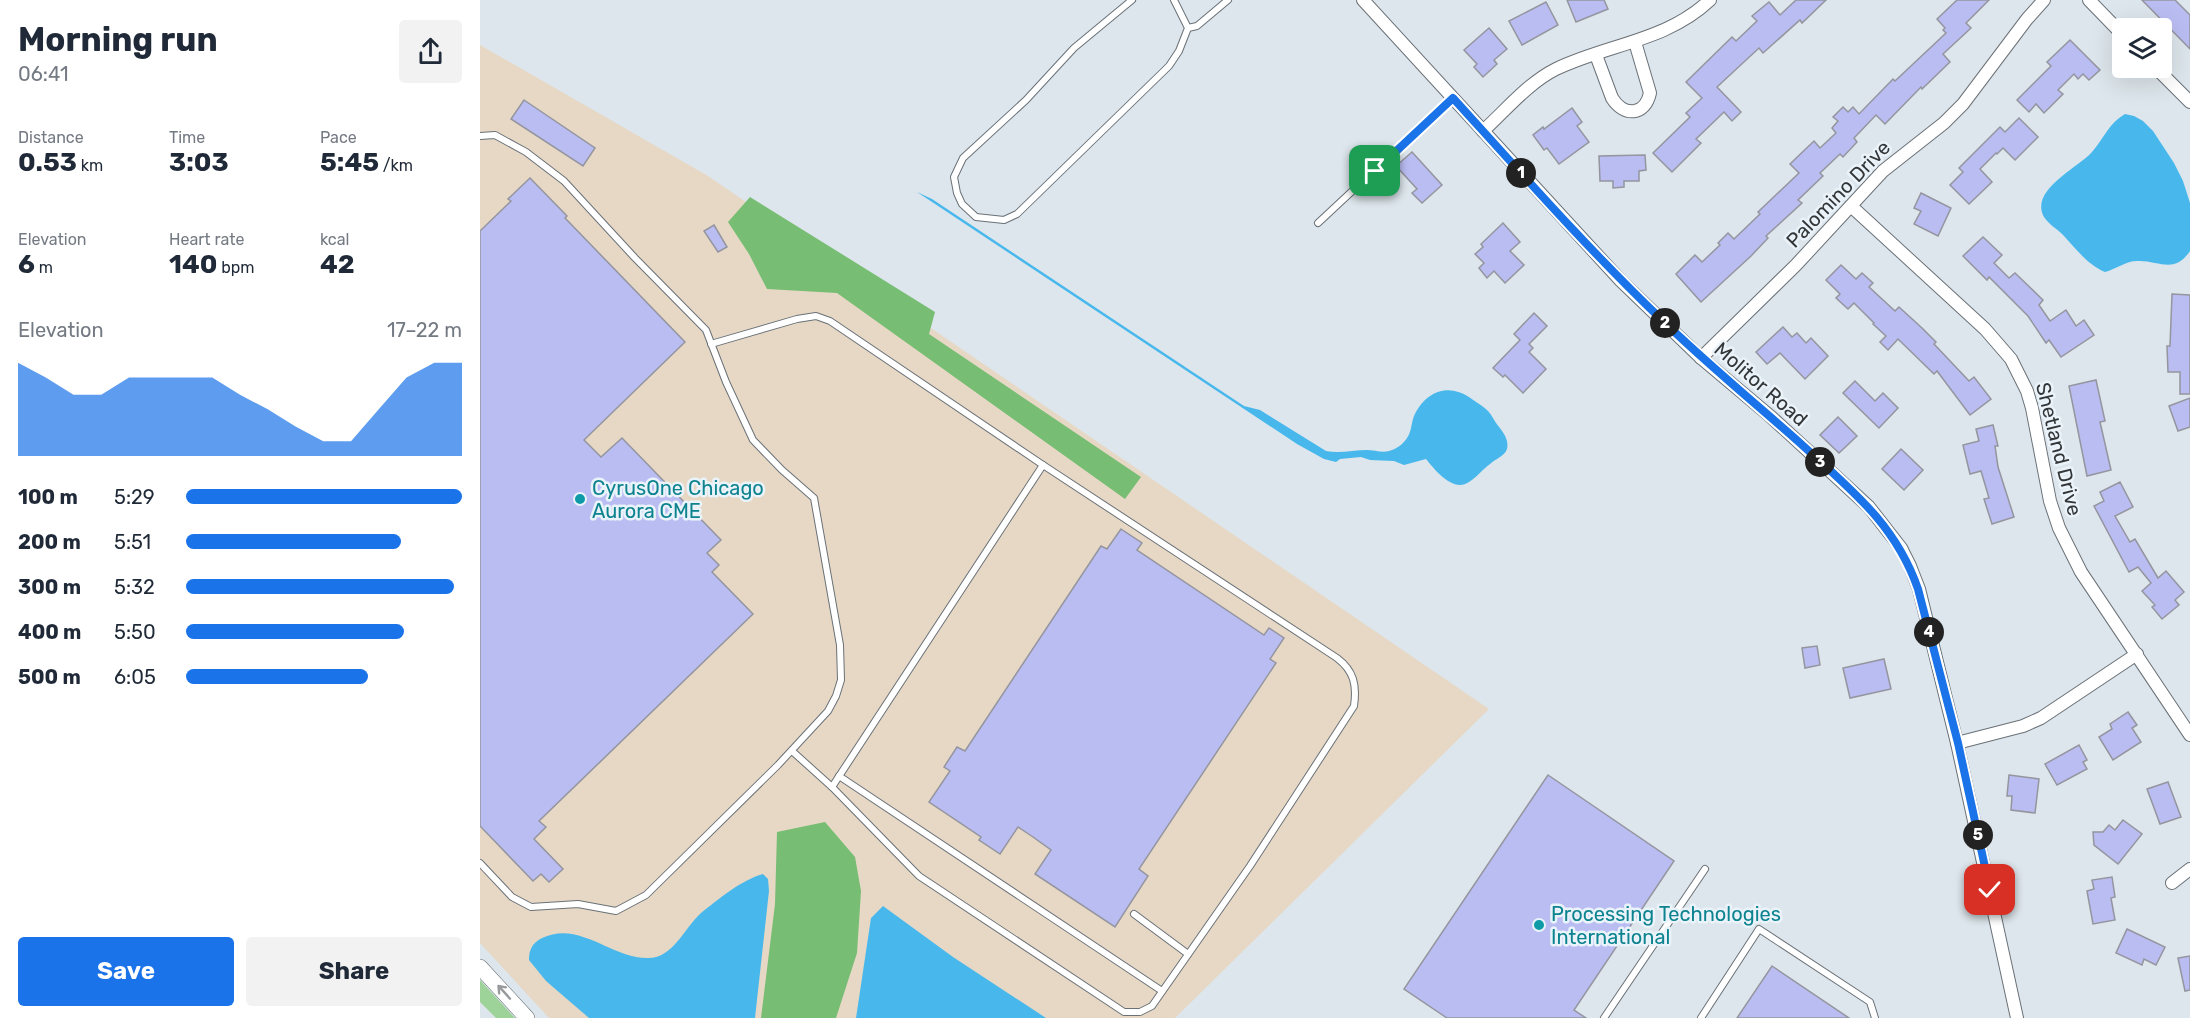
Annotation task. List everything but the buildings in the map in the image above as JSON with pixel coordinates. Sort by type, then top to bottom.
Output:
[{"type":"street","name":"Molitor Road","points":[[1363,0],[1622,281],[1701,358],[1838,477],[1869,507],[1901,548],[1918,589],[1958,743],[2017,1018]]},
{"type":"street","points":[[1483,131],[1545,76],[1557,69],[1635,42],[1681,23],[1710,0]]},
{"type":"street","name":"Palomino Drive","points":[[1701,358],[1796,265],[1883,171],[1944,123],[1963,104],[1977,89],[2027,19],[2044,0]]},
{"type":"street","points":[[2089,0],[2112,24]]},
{"type":"street","points":[[1596,55],[1616,105],[1622,110],[1636,111],[1643,107],[1650,93],[1635,42]]},
{"type":"street","points":[[2166,78],[2190,102]]},
{"type":"street","name":"Shetland Drive","points":[[1851,206],[1985,329],[2011,359],[2027,391],[2032,408],[2050,501],[2059,528],[2081,572],[2190,735]]},
{"type":"street","points":[[1958,743],[2024,726],[2041,718],[2137,654]]},
{"type":"street","points":[[2172,883],[2190,869]]},
{"type":"street","points":[[480,967],[527,1018]]},
{"type":"lane","points":[[1132,0],[1074,48],[1026,100],[963,158],[954,177],[957,193],[962,204],[976,217],[1004,220],[1017,214],[1168,66],[1179,51],[1188,28],[1174,0]]},
{"type":"lane","points":[[1188,28],[1197,26],[1228,0]]},
{"type":"lane","points":[[1318,223],[1453,98]]},
{"type":"lane","points":[[480,136],[495,135],[526,152],[564,181],[706,330],[726,382],[753,440],[814,498],[840,645],[841,680],[828,711],[792,751],[646,895],[616,911],[578,904],[531,907],[512,897],[480,864]]},
{"type":"lane","points":[[711,344],[816,316],[830,321],[1043,465],[1337,658],[1347,666],[1355,680],[1354,706],[1250,866],[1152,1006],[1140,1012],[1124,1012],[919,876],[832,787],[792,751]]},
{"type":"lane","points":[[832,787],[1043,465]]},
{"type":"lane","points":[[839,776],[1162,991]]},
{"type":"lane","points":[[1604,1018],[1705,869]]},
{"type":"lane","points":[[1134,914],[1188,954]]},
{"type":"lane","points":[[1701,1018],[1759,929],[1870,1002],[1875,1018]]},
{"type":"shaded area","points":[[480,45],[708,176],[1489,709],[1175,1018],[549,1018],[480,943]]},
{"type":"green space","points":[[750,197],[935,312],[929,334],[1141,477],[1125,499],[837,293],[767,289],[749,254],[728,222]]},
{"type":"green space","points":[[825,822],[855,857],[861,891],[857,953],[836,1018],[761,1018],[775,904],[777,832]]},
{"type":"green space","points":[[480,980],[515,1018],[496,1018],[480,1002]]},
{"type":"water","points":[[2125,114],[2143,121],[2153,131],[2183,181],[2190,203],[2190,251],[2178,263],[2166,265],[2133,261],[2105,272],[2088,261],[2048,222],[2041,207],[2043,198],[2057,180],[2092,152],[2111,126]]},
{"type":"water","points":[[917,192],[932,199],[1244,406],[1260,410],[1326,451],[1384,452],[1395,449],[1410,433],[1418,408],[1430,396],[1445,390],[1453,390],[1469,397],[1491,414],[1507,440],[1507,449],[1502,456],[1463,485],[1457,485],[1445,479],[1426,459],[1404,465],[1394,461],[1370,460],[1361,457],[1340,459],[1336,462],[1324,459],[1297,444]]},
{"type":"water","points":[[763,874],[768,879],[769,891],[755,1018],[589,1018],[546,981],[529,960],[530,950],[536,942],[556,934],[582,936],[634,956],[656,957],[671,948],[695,919],[715,902],[738,885]]},
{"type":"water","points":[[883,906],[953,957],[1046,1018],[856,1018],[871,918]]},
{"type":"place","name":"CyrusOne Chicago Aurora CME","points":[[580,499]]},
{"type":"place","name":"Processing Technologies International","points":[[1539,925]]},
{"type":"route","points":[[1375,171],[1453,98],[1622,281],[1701,358],[1770,416],[1869,507],[1901,548],[1918,589],[1958,743],[1990,890]]}]
